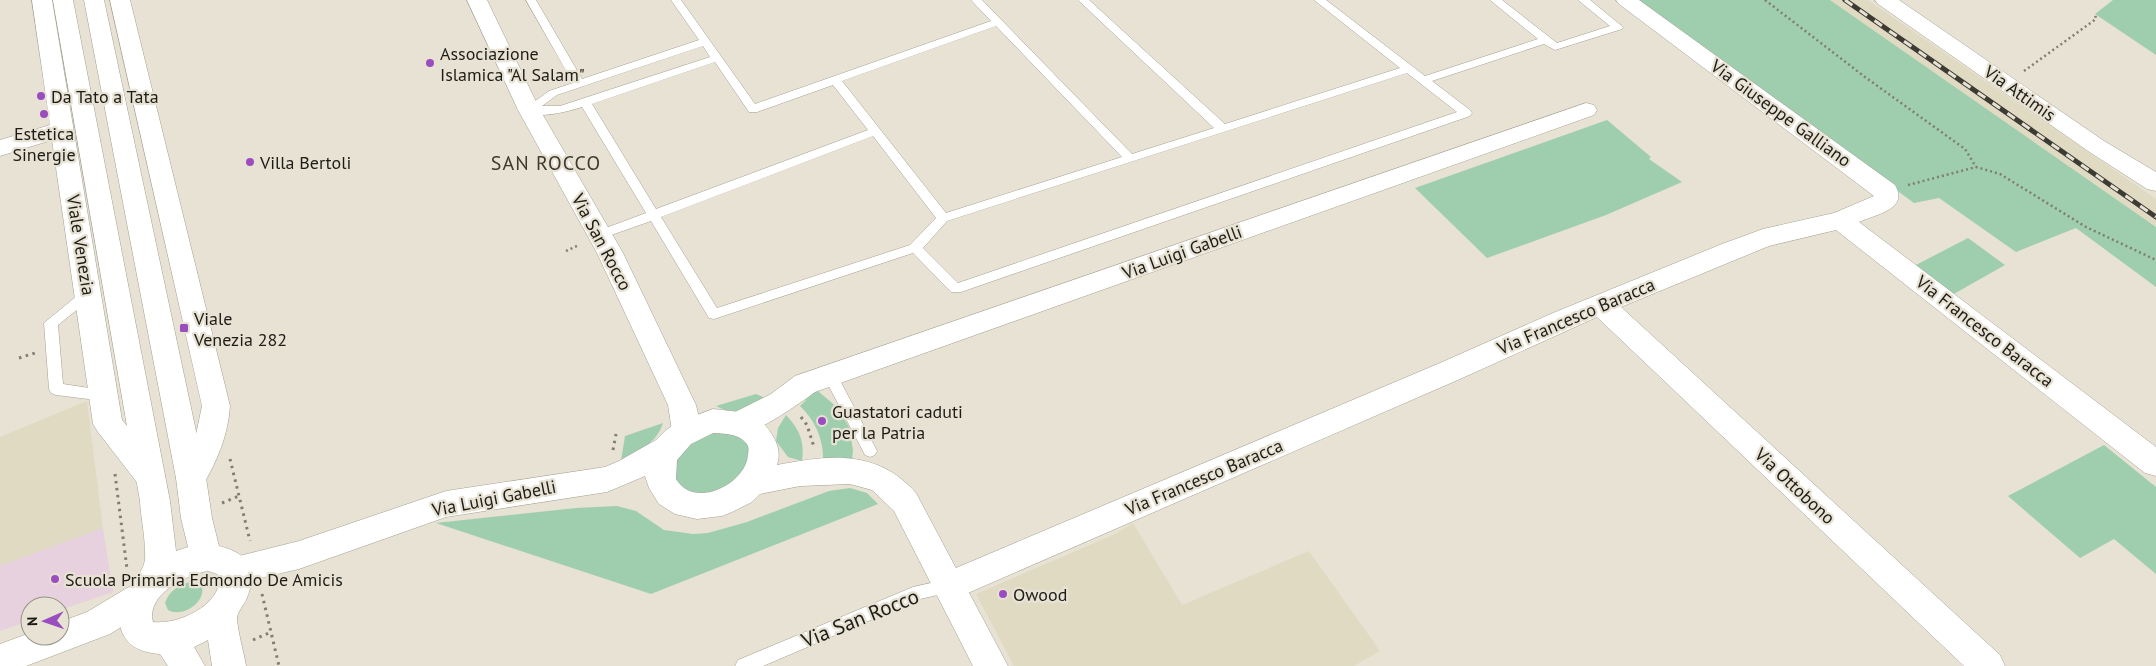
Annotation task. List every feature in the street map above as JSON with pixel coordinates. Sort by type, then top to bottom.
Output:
[{"type":"street","name":"Viale Venezia","points":[[42,0],[108,424],[150,476]]},
{"type":"street","name":"Viale Venezia","points":[[63,0],[155,501],[161,560],[140,595]]},
{"type":"street","points":[[94,0],[191,478],[196,523],[202,544],[235,578],[229,666]]},
{"type":"street","points":[[120,0],[216,406],[212,435],[203,458],[191,478]]},
{"type":"street","name":"Via San Rocco","points":[[477,0],[529,110],[600,235],[684,427]]},
{"type":"street","name":"Via Giuseppe Galliano","points":[[1626,0],[1886,191]]},
{"type":"street","name":"Via Attimis","points":[[1885,0],[2096,146],[2156,183]]},
{"type":"street","name":"Via Luigi Gabelli","points":[[754,450],[791,410],[805,384],[982,324],[1586,110]]},
{"type":"street","points":[[0,148],[62,129]]},
{"type":"street","points":[[1840,220],[1883,204],[1887,200],[1886,191]]},
{"type":"street","name":"Via Francesco Baracca","points":[[949,586],[1432,379],[1563,320],[1763,238],[1840,220],[2156,464]]},
{"type":"street","name":"Via Ottobono","points":[[1602,305],[1988,666]]},
{"type":"street","points":[[754,450],[742,494],[727,502],[710,506],[679,502],[668,494],[661,483],[659,472],[684,427],[727,421],[754,450],[814,461],[848,472],[877,477],[892,487],[905,502],[991,666]]},
{"type":"street","name":"Via Luigi Gabelli","points":[[235,578],[446,504],[630,470],[684,427]]},
{"type":"street","name":"Via Luigi Gabelli","points":[[587,478],[641,485],[668,494]]},
{"type":"street","points":[[0,660],[80,631],[114,626],[140,595],[180,564],[192,559],[235,578]]},
{"type":"street","points":[[140,595],[146,636],[169,639],[196,630],[235,578]]},
{"type":"street","points":[[169,639],[188,666]]},
{"type":"lane","points":[[531,0],[579,84]]},
{"type":"lane","points":[[676,0],[753,109],[998,22]]},
{"type":"lane","points":[[976,0],[1130,159]]},
{"type":"lane","points":[[1083,0],[1223,129]]},
{"type":"lane","points":[[915,248],[956,289],[1466,113],[1319,0]]},
{"type":"lane","points":[[1495,0],[1555,47],[1618,27],[1583,0]]},
{"type":"lane","points":[[1423,80],[1546,40]]},
{"type":"lane","points":[[529,110],[553,93],[706,41]]},
{"type":"lane","points":[[529,110],[561,110],[717,58]]},
{"type":"lane","points":[[585,102],[714,314],[915,248],[943,218],[1408,69]]},
{"type":"lane","points":[[835,80],[943,218]]},
{"type":"lane","points":[[600,235],[875,131]]},
{"type":"lane","points":[[88,293],[50,323],[56,389],[104,396]]},
{"type":"lane","points":[[830,375],[870,451]]},
{"type":"lane","name":"Via San Rocco","points":[[744,666],[919,592],[949,586]]},
{"type":"path","points":[[1765,0],[1865,77],[1965,149],[1976,167]]},
{"type":"path","points":[[2022,73],[2096,19],[2095,14]]},
{"type":"path","points":[[1886,191],[1976,167],[2000,174],[2086,227],[2156,260]]},
{"type":"path","points":[[791,410],[811,433],[814,461]]},
{"type":"path","points":[[114,470],[140,595]]},
{"type":"path","points":[[239,496],[235,578],[279,666]]},
{"type":"shaded area","points":[[1830,0],[1868,0],[2156,199],[2156,227]]},
{"type":"shaded area","points":[[87,401],[103,528],[0,566],[0,437]]},
{"type":"shaded area","points":[[1133,523],[1182,605],[1309,551],[1380,651],[1354,666],[1014,666],[976,594],[1115,534]]},
{"type":"shaded area","name":"Scuola Primaria Edmondo De Amicis","points":[[103,528],[113,592],[70,607],[70,596],[20,596],[20,624],[0,631],[0,566]]},
{"type":"green space","points":[[1638,0],[1830,0],[2156,227],[2156,287],[2076,228],[2016,252],[1939,198],[1914,203]]},
{"type":"green space","points":[[2113,0],[2156,0],[2156,55],[2095,14]]},
{"type":"green space","points":[[1607,120],[1651,157],[1649,159],[1682,182],[1606,215],[1487,258],[1415,188]]},
{"type":"green space","points":[[1968,238],[2005,265],[1952,295],[1914,266]]},
{"type":"green space","points":[[815,375],[819,392],[838,408],[849,427],[853,450],[852,460],[823,461],[818,431],[800,406],[806,400],[789,382]]},
{"type":"green space","points":[[756,394],[772,401],[751,409],[737,411],[730,411],[716,406]]},
{"type":"green space","points":[[786,415],[794,425],[802,441],[802,461],[788,457],[776,441],[778,428]]},
{"type":"green space","points":[[663,423],[652,441],[641,450],[621,461],[625,436]]},
{"type":"green space","points":[[700,430],[742,430],[758,460],[716,499],[674,492],[668,458]]},
{"type":"green space","points":[[2104,445],[2156,487],[2156,574],[2114,539],[2080,558],[2008,496]]},
{"type":"green space","points":[[850,488],[867,493],[878,504],[651,594],[436,523],[576,508],[617,506],[636,511],[664,530],[693,534],[708,533],[747,522],[829,491]]},
{"type":"green space","points":[[190,582],[202,586],[202,592],[197,603],[180,612],[168,610],[165,603],[169,595],[178,587]]},
{"type":"railway","points":[[1845,0],[2156,217]]},
{"type":"place","name":"Associazione Islamica \"Al Salam\"","points":[[430,63]]},
{"type":"place","name":"Da Tato a Tata","points":[[41,96]]},
{"type":"place","name":"Estetica Sinergie","points":[[44,114]]},
{"type":"place","name":"Villa Bertoli","points":[[250,162]]},
{"type":"place","name":"Viale Venezia 282","points":[[184,328]]},
{"type":"place","name":"Guastatori caduti per la Patria","points":[[822,421]]},
{"type":"place","name":"Scuola Primaria Edmondo De Amicis","points":[[55,579]]},
{"type":"place","name":"Owood","points":[[1003,594]]},
{"type":"district","name":"SAN ROCCO","points":[[546,163]]}]
